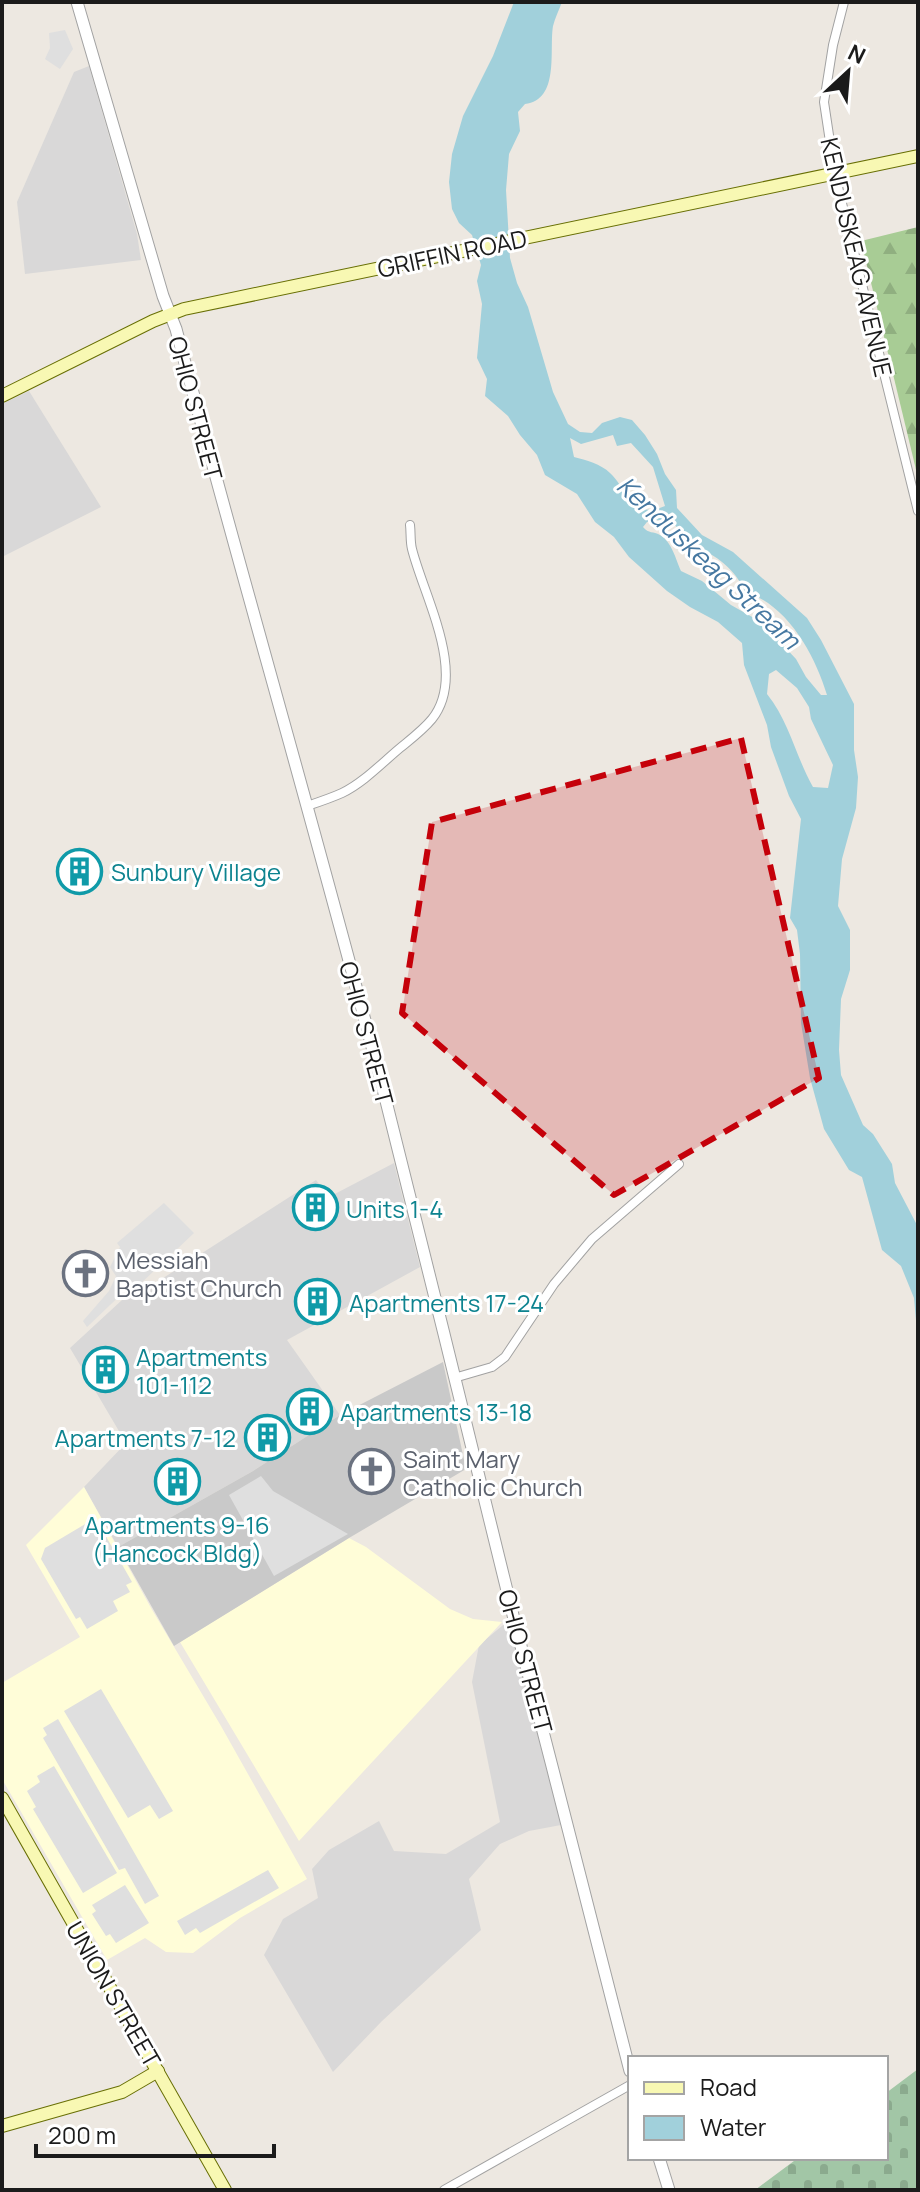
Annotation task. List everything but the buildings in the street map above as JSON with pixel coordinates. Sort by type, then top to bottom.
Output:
[{"type":"main road","name":"GRIFFIN ROAD","points":[[2,396],[184,309],[918,156]]},
{"type":"main road","name":"UNION STREET","points":[[2,1798],[225,2190]]},
{"type":"main road","points":[[2,2126],[122,2092],[158,2071]]},
{"type":"street","name":"OHIO STREET","points":[[77,2],[176,329],[307,806],[385,1100],[628,2063]]},
{"type":"street","name":"KENDUSKEAG AVENUE","points":[[844,2],[824,102],[835,175],[918,511]]},
{"type":"street","points":[[307,806],[342,793],[365,777],[434,718],[444,696],[445,660],[428,594],[411,547],[410,525]]},
{"type":"street","points":[[454,1378],[492,1367],[505,1357],[554,1284],[592,1239],[679,1164]]},
{"type":"street","points":[[444,2190],[628,2086]]},
{"type":"street","points":[[660,2160],[669,2190]]},
{"type":"highlighted area","points":[[741,738],[819,1078],[614,1195],[402,1013],[432,822]]},
{"type":"shaded area","points":[[65,30],[73,49],[60,69],[45,59],[50,48],[49,33]]},
{"type":"shaded area","points":[[89,66],[137,234],[141,260],[25,274],[17,202],[74,72]]},
{"type":"shaded area","points":[[29,391],[101,507],[2,557],[2,404]]},
{"type":"shaded area","points":[[394,1163],[420,1267],[287,1340],[340,1415],[253,1471],[118,1547],[84,1487],[126,1443],[70,1348],[135,1288],[146,1289],[316,1180],[329,1197]]},
{"type":"shaded area","points":[[164,1203],[194,1233],[138,1286],[132,1284],[87,1327],[83,1321],[109,1291],[116,1276],[110,1267],[120,1247],[117,1243]]},
{"type":"shaded area","points":[[443,1362],[466,1469],[174,1646],[118,1547],[253,1471],[340,1415]]},
{"type":"shaded area","points":[[261,1476],[273,1491],[348,1534],[274,1576],[229,1495]]},
{"type":"shaded area","points":[[84,1487],[307,1879],[240,1918],[193,1953],[166,1952],[145,1938],[107,1960],[2,1779],[2,1683],[80,1637],[26,1545]]},
{"type":"shaded area","points":[[87,1523],[92,1531],[100,1526],[132,1582],[126,1585],[130,1592],[113,1601],[118,1611],[87,1629],[80,1617],[76,1619],[41,1559],[45,1548]]},
{"type":"shaded area","points":[[349,1538],[366,1547],[450,1609],[473,1619],[502,1622],[299,1841],[180,1642]]},
{"type":"shaded area","points":[[508,1621],[561,1825],[529,1831],[500,1844],[469,1879],[481,1930],[382,2021],[333,2072],[264,1955],[283,1919],[318,1898],[312,1869],[329,1850],[379,1821],[394,1851],[446,1854],[500,1822],[472,1682],[479,1645]]},
{"type":"shaded area","points":[[101,1689],[173,1811],[159,1819],[150,1805],[128,1818],[64,1711]]},
{"type":"shaded area","points":[[58,1719],[159,1896],[145,1904],[125,1868],[119,1870],[43,1738],[47,1735],[43,1728]]},
{"type":"shaded area","points":[[54,1766],[117,1873],[83,1893],[33,1809],[36,1807],[27,1791],[40,1782],[37,1776]]},
{"type":"shaded area","points":[[268,1870],[279,1888],[200,1933],[196,1928],[185,1935],[177,1921]]},
{"type":"shaded area","points":[[125,1885],[149,1923],[116,1943],[110,1934],[106,1936],[92,1914],[96,1911],[92,1905]]},
{"type":"green space","points":[[918,227],[918,478],[861,241]]},
{"type":"green space","points":[[918,2069],[918,2190],[755,2190],[795,2160],[888,2160],[888,2092]]},
{"type":"water","points":[[514,2],[562,2],[553,26],[551,72],[544,94],[525,104],[518,112],[520,131],[509,154],[506,190],[510,258],[553,392],[568,424],[580,432],[592,433],[602,423],[620,417],[632,420],[657,454],[676,490],[677,508],[702,535],[733,552],[807,618],[854,704],[854,750],[858,777],[856,808],[842,859],[838,906],[850,930],[850,970],[841,999],[841,1075],[863,1125],[873,1134],[892,1164],[895,1183],[918,1227],[918,1343],[914,1298],[901,1266],[882,1250],[862,1177],[849,1170],[824,1129],[810,1078],[801,1023],[797,930],[790,918],[801,819],[771,747],[767,725],[744,665],[742,643],[718,622],[667,591],[629,557],[614,537],[595,522],[577,494],[545,475],[537,455],[508,416],[485,396],[487,379],[477,358],[482,304],[477,281],[481,265],[472,235],[459,223],[452,209],[449,182],[452,154],[463,116],[493,56]],"holes":[[[613,435],[617,446],[631,443],[653,467],[665,506],[653,509],[637,506],[606,470],[574,457],[570,438],[581,444]],[[664,521],[676,526],[702,551],[727,567],[745,592],[760,598],[786,619],[807,648],[827,695],[821,695],[796,659],[761,622],[731,605],[702,581],[681,571],[668,542],[643,527],[647,522]],[[776,670],[797,688],[809,707],[811,719],[833,765],[828,788],[813,787],[781,716],[767,694],[769,674]]]},
{"type":"place","name":"Sunbury Village","points":[[80,871]]},
{"type":"place","name":"Units 1-4","points":[[315,1208]]},
{"type":"place","name":"Messiah Baptist Church","points":[[85,1273]]},
{"type":"place","name":"Apartments 17-24","points":[[318,1302]]},
{"type":"place","name":"Apartments 101-112","points":[[105,1370]]},
{"type":"place","name":"Apartments 13-18","points":[[309,1411]]},
{"type":"place","name":"Apartments 7-12","points":[[267,1437]]},
{"type":"place","name":"Saint Mary Catholic Church","points":[[372,1472]]},
{"type":"place","name":"Apartments 9-16 (Hancock Bldg)","points":[[177,1482]]},
{"type":"water label","name":"Kenduskeag Stream","points":[[709,562]]}]
